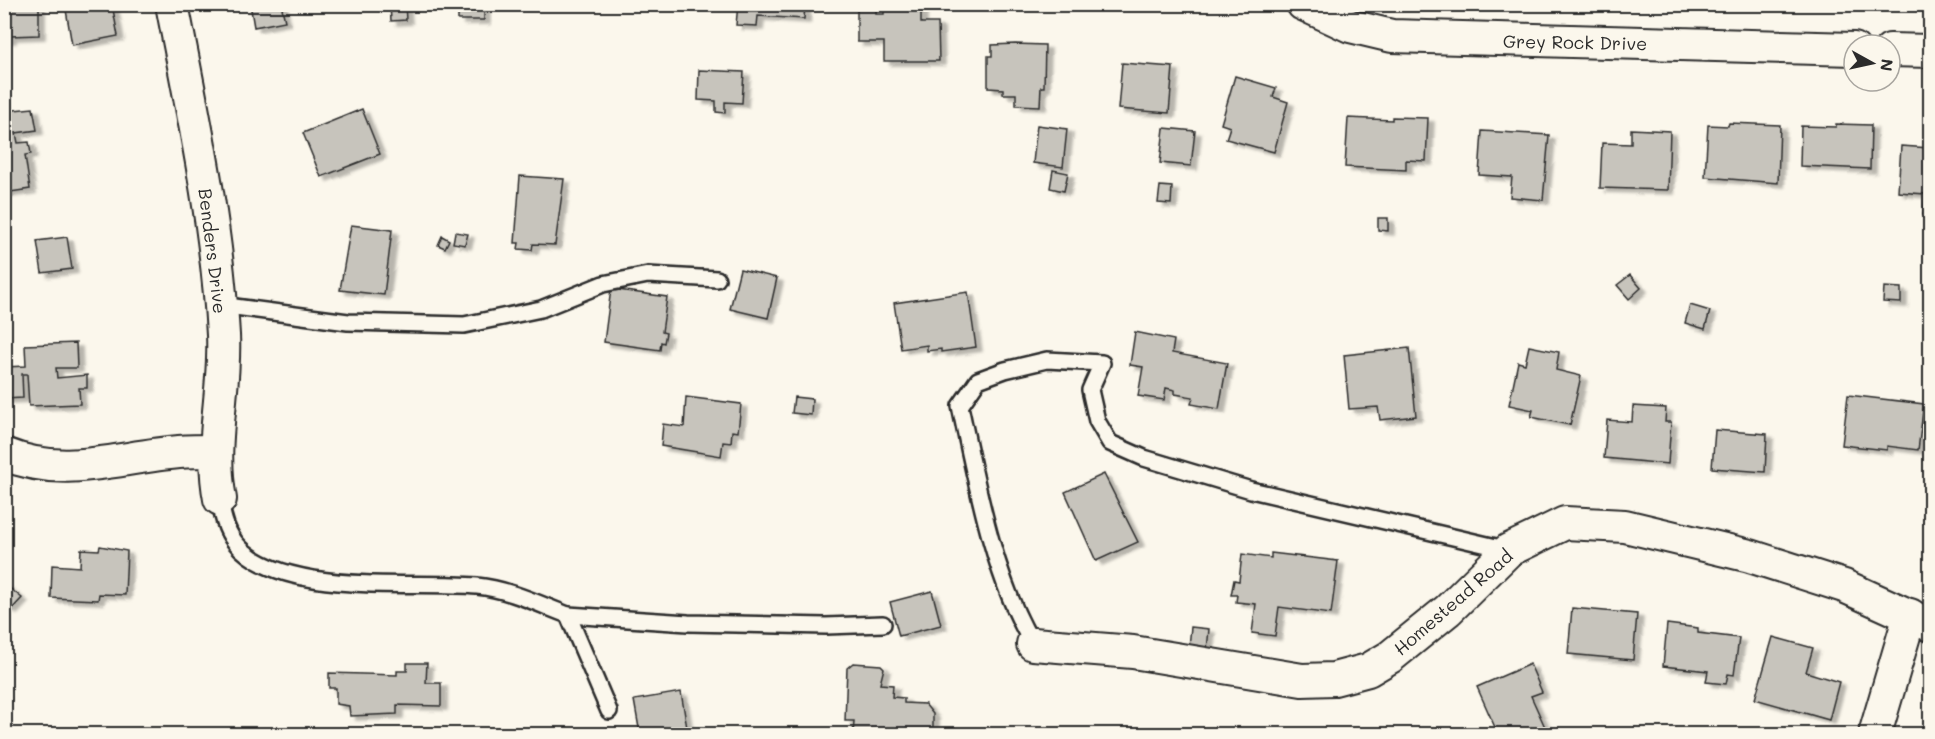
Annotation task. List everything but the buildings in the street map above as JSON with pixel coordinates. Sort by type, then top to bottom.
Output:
[{"type":"street","name":"Benders Drive","points":[[172,4],[216,248],[223,337],[216,452],[216,477],[220,499]]},
{"type":"street","name":"Grey Rock Drive","points":[[1303,4],[1350,26],[1392,36],[1842,49]]},
{"type":"street","points":[[1902,50],[1930,51]]},
{"type":"street","points":[[4,454],[26,463],[76,467],[179,452],[216,452]]},
{"type":"street","name":"Homestead Road","points":[[1033,644],[1133,652],[1302,680],[1334,679],[1368,670],[1390,657],[1448,610],[1509,549],[1565,523],[1625,526],[1750,556],[1844,586],[1920,620]]},
{"type":"street","points":[[1875,735],[1920,620]]},
{"type":"lane","points":[[220,305],[348,322],[464,325],[541,309],[603,284],[648,275],[717,279]]},
{"type":"lane","points":[[1033,644],[1015,614],[977,484],[960,406],[978,380],[1047,360],[1102,363],[1090,390],[1097,421],[1110,443],[1144,458],[1251,490],[1509,549]]},
{"type":"lane","points":[[220,499],[222,519],[234,541],[264,566],[290,575],[318,580],[478,586],[523,597],[568,615],[709,624],[883,624]]},
{"type":"lane","points":[[568,615],[609,711]]}]
